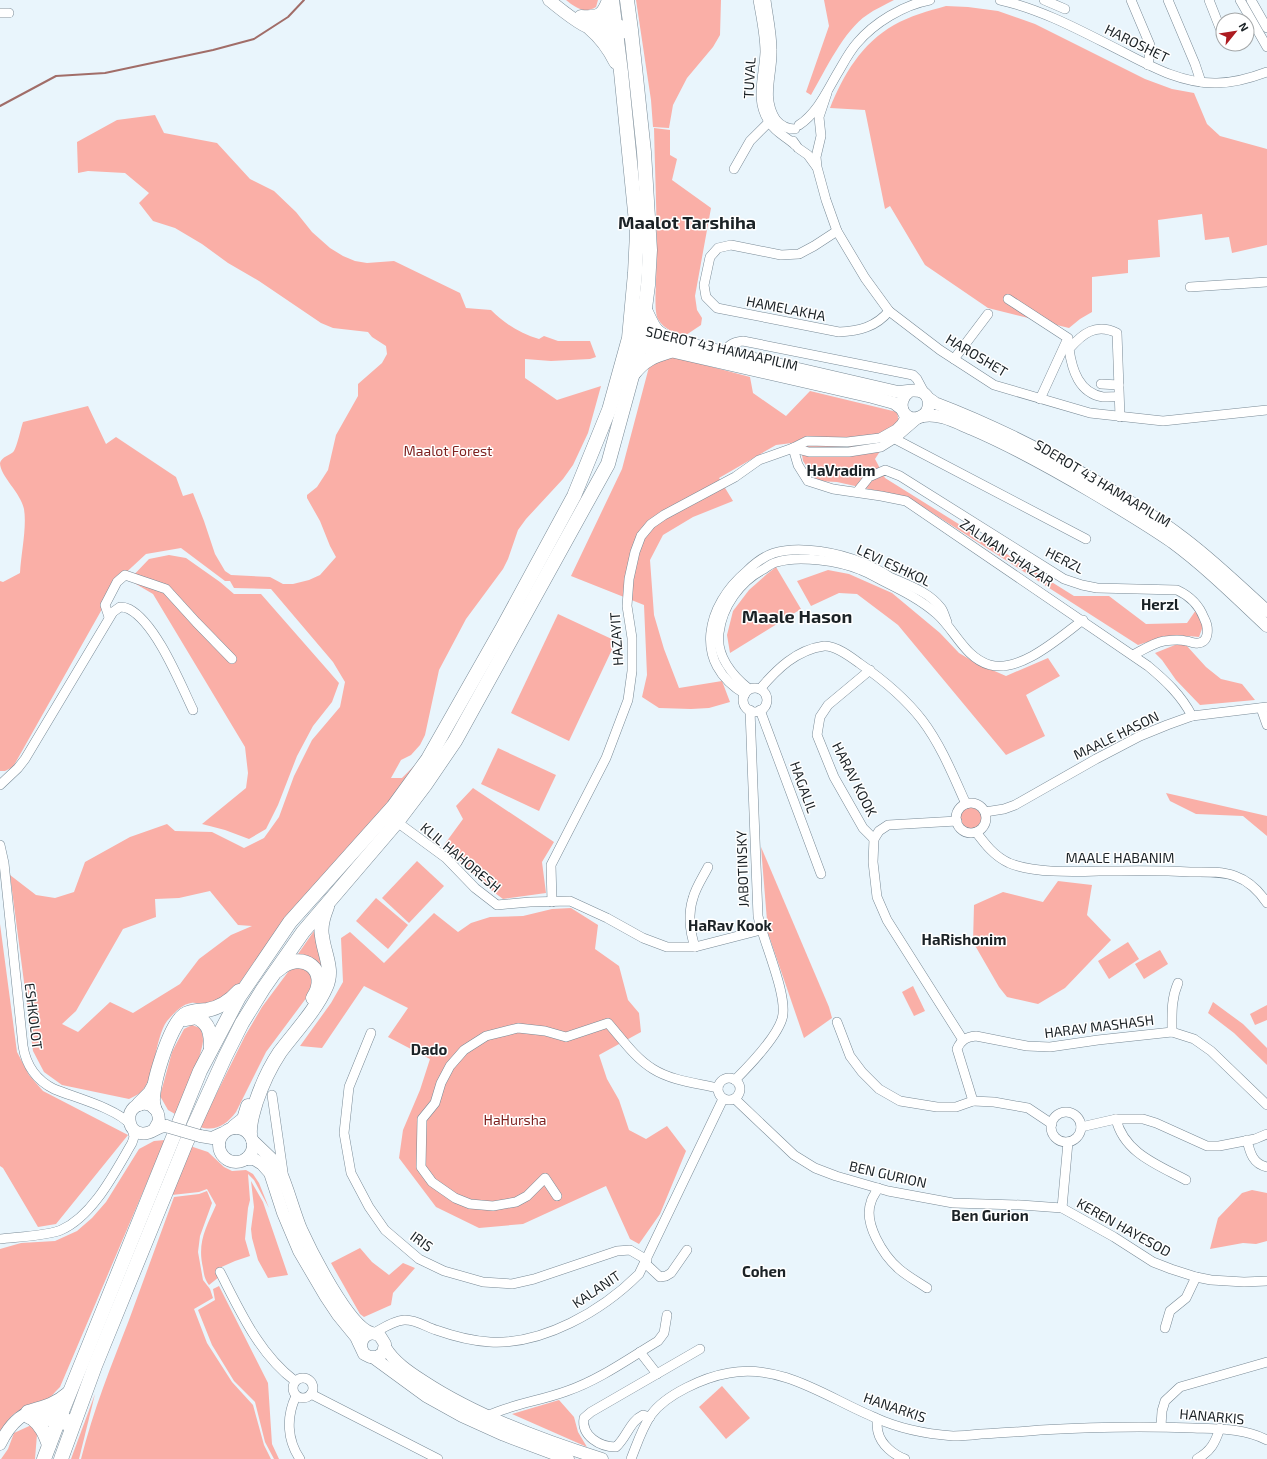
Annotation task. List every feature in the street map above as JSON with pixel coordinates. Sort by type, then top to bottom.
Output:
[{"type":"highway","points":[[581,17],[597,17],[602,14],[608,0]]},
{"type":"highway","points":[[61,1459],[95,1366],[186,1143],[242,1023],[273,974],[303,932],[397,822],[455,741],[608,464],[631,378],[636,341],[634,285],[637,232],[621,72],[612,0]]},
{"type":"highway","points":[[44,1459],[198,1078],[210,1051],[239,997],[290,922],[393,807],[428,759],[503,627],[574,496],[609,410],[636,341],[645,310],[650,250],[644,152],[632,30],[627,0]]},
{"type":"highway","points":[[590,28],[601,37],[610,48],[621,72]]},
{"type":"highway","points":[[631,378],[642,364],[671,345],[654,329],[645,310]]},
{"type":"highway","points":[[251,1137],[251,1118],[258,1096],[270,1069],[281,1051],[321,997],[328,980],[329,966],[321,928],[329,900]]},
{"type":"highway","points":[[229,1130],[244,1119],[259,1076],[270,1055],[311,1000],[318,987],[317,974],[314,967],[304,961],[289,963],[281,967],[273,974]]},
{"type":"highway","points":[[156,1112],[152,1100],[155,1084],[172,1031],[178,1020],[182,1016],[192,1011],[208,1010],[220,1005],[234,997],[250,979]]},
{"type":"highway","points":[[172,1031],[178,1024],[187,1018],[196,1017],[201,1019],[210,1030],[210,1051]]},
{"type":"highway","points":[[136,1107],[150,1093],[155,1084]]},
{"type":"highway","points":[[49,1445],[40,1424],[30,1414],[59,1402],[70,1393]]},
{"type":"main road","points":[[552,2],[581,17],[616,29],[632,30]]},
{"type":"main road","points":[[552,2],[574,19],[590,28],[603,32],[616,29]]},
{"type":"main road","name":"SDEROT 43 HAMAAPILIM","points":[[636,341],[671,345],[891,391],[910,391]]},
{"type":"main road","name":"SDEROT 43 HAMAAPILIM","points":[[723,357],[888,401],[899,406],[903,410]]},
{"type":"main road","points":[[914,390],[921,391],[927,396],[929,407],[921,417],[910,417],[903,410],[902,399],[906,393],[914,390]]},
{"type":"main road","name":"SDEROT 43 HAMAAPILIM","points":[[927,396],[935,403],[989,425],[1023,441],[1132,502],[1200,550],[1267,611]]},
{"type":"main road","name":"SDEROT 43 HAMAAPILIM","points":[[921,417],[934,415],[942,417],[998,441],[1044,464],[1126,512],[1172,542],[1267,626]]},
{"type":"main road","points":[[168,1126],[149,1105],[136,1107],[129,1117],[131,1126],[138,1132],[150,1132],[160,1127],[168,1126],[203,1137],[214,1144],[226,1159],[236,1162],[246,1159],[254,1160],[262,1164],[270,1173],[291,1232],[308,1267],[338,1315],[356,1337],[361,1350],[366,1356],[374,1358],[421,1393],[462,1416],[504,1435],[568,1459]]},
{"type":"main road","points":[[150,1132],[159,1121],[156,1112]]},
{"type":"main road","points":[[220,1151],[219,1142],[229,1130]]},
{"type":"main road","points":[[203,1137],[216,1137],[229,1130],[246,1130],[274,1161],[284,1178],[301,1228],[320,1267],[335,1292],[355,1320],[364,1329],[380,1336],[395,1360],[415,1376],[450,1398],[487,1416],[536,1436],[602,1459]]},
{"type":"main road","points":[[246,1159],[252,1150],[251,1137]]},
{"type":"main road","points":[[360,1347],[362,1339],[373,1333]]},
{"type":"main road","points":[[374,1358],[382,1353],[385,1344]]},
{"type":"main road","points":[[2,1440],[30,1414],[41,1418],[59,1419],[72,1426]]},
{"type":"street","name":"TUVAL","points":[[758,0],[765,51],[760,95],[764,114],[777,131],[798,148]]},
{"type":"street","name":"TUVAL","points":[[766,0],[772,51],[768,86],[769,103],[772,111],[784,127],[797,127]]},
{"type":"street","points":[[827,93],[819,117],[821,140],[817,148],[810,151],[798,148],[792,137],[797,127],[811,116],[827,93],[852,49],[866,33],[904,9],[930,0]]},
{"type":"street","name":"HAROSHET","points":[[1000,0],[1044,13],[1173,76],[1201,82],[1217,83],[1246,80],[1267,72]]},
{"type":"street","points":[[1044,0],[1065,9]]},
{"type":"street","points":[[1131,0],[1150,45],[1148,65]]},
{"type":"street","points":[[1168,0],[1201,82]]},
{"type":"street","points":[[1209,0],[1215,15]]},
{"type":"street","points":[[1240,0],[1267,47]]},
{"type":"street","points":[[1251,0],[1267,28]]},
{"type":"street","points":[[734,169],[750,142],[769,122]]},
{"type":"street","points":[[797,127],[811,123],[818,128],[820,132]]},
{"type":"street","name":"HAROSHET","points":[[819,144],[816,157],[817,167],[836,231],[865,278],[889,311],[940,350],[994,384],[1090,413],[1163,422],[1267,410]]},
{"type":"street","name":"HAROSHET","points":[[798,148],[808,155],[817,167]]},
{"type":"street","name":"HAMELAKHA","points":[[836,231],[799,254],[780,255],[731,245],[718,248],[710,257],[707,268],[704,285],[706,297],[717,308],[839,332],[856,331],[871,325],[883,319],[889,311]]},
{"type":"street","points":[[1190,287],[1267,282]]},
{"type":"street","points":[[1008,299],[1068,338],[1040,399]]},
{"type":"street","points":[[954,359],[988,314]]},
{"type":"street","points":[[1120,396],[1103,397],[1090,392],[1079,383],[1071,365],[1069,349],[1086,332],[1106,328],[1117,333],[1120,396],[1120,417]]},
{"type":"street","points":[[723,357],[733,342],[743,341],[913,375],[927,396]]},
{"type":"street","points":[[1101,384],[1119,385]]},
{"type":"street","name":"HAZAYIT","points":[[552,902],[551,866],[606,758],[628,700],[632,671],[632,638],[627,606],[629,579],[635,552],[641,536],[651,524],[664,515],[742,473],[759,460],[793,448],[807,441],[847,442],[880,438],[896,429],[901,424],[904,419],[903,410]]},
{"type":"street","points":[[793,448],[809,452],[849,452],[881,448],[895,439],[921,417]]},
{"type":"street","points":[[895,439],[1086,540]]},
{"type":"street","name":"ZALMAN SHAZAR","points":[[793,448],[798,465],[808,481],[833,489],[906,501],[1133,655],[1166,680],[1185,703],[1192,716]]},
{"type":"street","name":"HERZL","points":[[857,492],[869,477],[885,470],[900,476],[1064,579],[1097,588],[1177,590],[1186,594],[1202,611],[1208,631],[1206,638],[1201,642],[1196,644],[1185,640],[1162,641],[1133,655]]},
{"type":"street","name":"LEVI ESHKOL","points":[[747,692],[735,688],[727,680],[712,655],[709,637],[714,614],[726,592],[742,574],[755,564],[774,553],[797,549],[817,551],[863,563],[922,592],[934,600],[942,609],[950,629],[963,646],[976,659],[992,665],[1012,665],[1030,658],[1083,620]]},
{"type":"street","points":[[109,617],[105,605],[117,582],[125,575],[166,589],[232,659]]},
{"type":"street","points":[[0,785],[25,759],[109,617],[120,607],[129,609],[141,618],[149,628],[170,662],[193,710]]},
{"type":"street","points":[[760,689],[780,667],[794,657],[810,650],[826,646],[842,651],[870,670],[891,688],[922,720],[951,770],[966,804]]},
{"type":"street","name":"HARAV KOOK","points":[[870,670],[828,705],[820,717],[817,735],[834,777],[863,828],[874,839]]},
{"type":"street","points":[[753,688],[760,689],[765,694],[765,705],[760,710],[750,710],[744,705],[743,698],[747,692],[753,688]]},
{"type":"street","points":[[1264,708],[1267,725]]},
{"type":"street","name":"MAALE HASON","points":[[985,812],[1004,809],[1015,805],[1140,736],[1192,716],[1264,708]]},
{"type":"street","name":"JABOTINSKY","points":[[735,1080],[750,1065],[772,1038],[782,1019],[782,996],[758,916],[750,710]]},
{"type":"street","name":"HAGALIL","points":[[760,710],[820,874]]},
{"type":"street","points":[[0,780],[12,773]]},
{"type":"street","points":[[970,803],[979,805],[985,812],[986,821],[980,830],[976,832],[966,832],[957,821],[957,813],[959,809],[966,804],[970,803]]},
{"type":"street","points":[[957,821],[888,825],[879,831],[874,839],[873,862],[877,897],[887,920],[963,1040],[957,1049],[972,1101]]},
{"type":"street","name":"KLIL HAHORESH","points":[[397,822],[446,858],[475,888],[497,905],[570,901],[607,918],[656,944],[667,947],[695,947],[761,930]]},
{"type":"street","name":"MAALE HABANIM","points":[[976,832],[986,846],[997,856],[1020,866],[1060,872],[1162,870],[1222,873],[1236,876],[1247,882],[1260,892],[1267,903]]},
{"type":"street","name":"ESHKOLOT","points":[[0,845],[4,863],[23,1046],[27,1061],[36,1076],[45,1085],[115,1112],[127,1120],[131,1126]]},
{"type":"street","points":[[695,947],[690,919],[693,898],[708,867]]},
{"type":"street","points":[[1172,1032],[1172,1004],[1178,983]]},
{"type":"street","points":[[838,1022],[850,1056],[862,1072],[879,1088],[900,1101],[937,1107],[956,1107],[972,1101],[994,1102],[1028,1108],[1052,1124]]},
{"type":"street","points":[[558,1196],[545,1178],[527,1196],[516,1202],[493,1206],[470,1204],[455,1198],[432,1182],[421,1167],[422,1119],[435,1103],[441,1083],[450,1066],[464,1050],[486,1036],[518,1028],[545,1031],[566,1037],[608,1023],[637,1056],[653,1069],[675,1078],[718,1088]]},
{"type":"street","name":"HARAV MASHASH","points":[[963,1040],[968,1037],[976,1036],[1027,1046],[1050,1047],[1172,1032],[1194,1039],[1211,1051],[1267,1105]]},
{"type":"street","name":"IRIS","points":[[371,1033],[349,1087],[344,1133],[351,1173],[369,1207],[385,1230],[419,1259],[444,1271],[483,1282],[512,1284],[534,1279],[617,1251],[630,1250],[646,1261],[660,1277],[666,1276],[671,1273],[687,1250]]},
{"type":"street","points":[[728,1078],[735,1080],[740,1086],[740,1094],[729,1101],[723,1099],[719,1094],[718,1088],[721,1081],[728,1078]]},
{"type":"street","points":[[272,1095],[284,1178]]},
{"type":"street","name":"KALANIT","points":[[402,1320],[416,1322],[454,1335],[490,1342],[528,1338],[543,1334],[564,1326],[610,1300],[639,1274],[723,1099]]},
{"type":"street","name":"BEN GURION","points":[[734,1099],[794,1155],[815,1168],[836,1176],[878,1188],[953,1203],[1021,1204],[1062,1208]]},
{"type":"street","points":[[115,1112],[127,1112],[136,1107]]},
{"type":"street","points":[[1070,1113],[1078,1118],[1080,1127],[1080,1132],[1075,1138],[1068,1142],[1063,1142],[1052,1133],[1052,1124],[1057,1116],[1061,1114],[1070,1113]]},
{"type":"street","points":[[1080,1127],[1116,1119],[1143,1119],[1207,1146],[1219,1146],[1267,1134]]},
{"type":"street","points":[[1116,1119],[1121,1133],[1135,1151],[1142,1157],[1186,1180]]},
{"type":"street","points":[[0,1239],[36,1235],[61,1230],[81,1217],[96,1201],[132,1143],[134,1137],[131,1126]]},
{"type":"street","points":[[132,1143],[150,1132]]},
{"type":"street","points":[[1247,1140],[1250,1153],[1254,1159],[1260,1165],[1267,1167]]},
{"type":"street","points":[[265,1152],[275,1149],[278,1142]]},
{"type":"street","points":[[1062,1208],[1068,1142]]},
{"type":"street","points":[[878,1188],[870,1203],[869,1217],[875,1237],[886,1255],[898,1268],[927,1288]]},
{"type":"street","name":"KEREN HAYESOD","points":[[1062,1208],[1153,1262],[1196,1277],[1224,1282],[1267,1281]]},
{"type":"street","points":[[220,1272],[240,1311],[254,1334],[276,1363],[295,1381]]},
{"type":"street","points":[[1165,1328],[1170,1311],[1186,1298],[1196,1277]]},
{"type":"street","points":[[487,1416],[503,1409],[537,1401],[587,1384],[658,1341],[664,1333],[667,1315]]},
{"type":"street","points":[[373,1333],[402,1320]]},
{"type":"street","points":[[385,1344],[392,1328],[402,1320]]},
{"type":"street","points":[[650,1417],[643,1415],[637,1418],[622,1441],[616,1446],[609,1447],[590,1437],[585,1430],[583,1423],[584,1418],[591,1412],[700,1349]]},
{"type":"street","points":[[640,1352],[657,1374]]},
{"type":"street","points":[[1161,1426],[1162,1411],[1165,1401],[1180,1387],[1267,1362]]},
{"type":"street","name":"HANARKIS","points":[[631,1459],[640,1435],[650,1417],[662,1403],[677,1393],[711,1377],[740,1371],[782,1375],[877,1419],[920,1433],[955,1436],[1087,1428],[1161,1426],[1220,1428],[1258,1435],[1267,1440]]},
{"type":"street","points":[[302,1377],[309,1380],[313,1386],[311,1394],[305,1398],[296,1396],[293,1390],[295,1381],[302,1377]]},
{"type":"street","points":[[311,1394],[438,1459]]},
{"type":"street","points":[[296,1396],[293,1402],[290,1418],[289,1435],[300,1459]]},
{"type":"street","points":[[877,1419],[878,1434],[886,1446],[898,1456],[905,1459]]},
{"type":"street","points":[[1197,1459],[1205,1455],[1215,1444],[1220,1428]]},
{"type":"green space","points":[[566,0],[598,0],[596,7],[584,10],[577,8]]},
{"type":"green space","points":[[636,0],[721,0],[720,35],[713,47],[687,78],[673,105],[669,128],[653,127],[651,100]]},
{"type":"green space","points":[[824,0],[894,0],[867,15],[851,30],[836,52],[811,95],[806,92],[829,26]]},
{"type":"green space","points":[[946,6],[998,11],[1035,24],[1145,79],[1172,89],[1194,93],[1207,124],[1220,136],[1267,149],[1267,245],[1232,253],[1229,237],[1205,240],[1202,214],[1158,220],[1160,257],[1128,260],[1128,273],[1092,277],[1092,312],[1069,328],[988,308],[925,265],[890,206],[885,209],[865,110],[830,108],[848,72],[863,50],[872,41],[883,32],[900,22],[919,14]]},
{"type":"green space","name":"Maalot Forest","points":[[155,115],[164,133],[217,143],[250,179],[274,191],[296,212],[312,232],[330,248],[343,256],[355,261],[367,263],[394,261],[460,293],[466,308],[491,310],[513,328],[532,337],[539,339],[544,336],[558,341],[590,341],[596,357],[590,359],[551,361],[525,359],[525,378],[557,400],[601,386],[588,433],[573,465],[563,479],[526,519],[518,530],[503,569],[466,619],[439,670],[425,735],[420,745],[411,755],[401,760],[391,778],[402,778],[425,755],[368,831],[281,924],[234,991],[224,998],[212,1003],[194,1003],[184,1005],[167,1021],[160,1038],[152,1069],[145,1087],[140,1093],[129,1099],[62,1085],[44,1072],[33,1051],[10,875],[36,895],[55,898],[74,892],[85,862],[130,837],[167,824],[175,831],[212,832],[244,848],[264,838],[279,817],[294,776],[312,740],[340,707],[345,682],[333,662],[271,589],[234,588],[230,581],[225,581],[181,548],[146,554],[119,579],[13,767],[5,771],[0,771],[0,581],[3,582],[20,573],[25,516],[22,503],[3,473],[0,463],[2,459],[14,451],[23,422],[88,406],[106,444],[116,437],[176,477],[183,496],[193,493],[215,554],[225,571],[231,575],[270,577],[283,584],[293,584],[309,580],[320,575],[336,557],[320,521],[307,498],[307,495],[317,487],[328,470],[336,435],[358,396],[358,384],[382,363],[387,354],[386,346],[372,337],[368,332],[333,328],[321,323],[259,281],[228,263],[202,244],[175,228],[153,221],[139,203],[149,193],[125,173],[88,171],[78,173],[77,142],[117,120]],"holes":[[[210,891],[238,925],[252,926],[231,935],[199,959],[180,984],[133,1013],[110,1002],[78,1032],[62,1024],[76,1011],[123,929],[156,917],[155,899],[179,898]]]},
{"type":"green space","points":[[654,128],[670,130],[670,155],[677,159],[672,180],[711,208],[695,296],[697,310],[702,318],[701,325],[686,335],[674,332],[663,326],[658,319],[656,312],[657,223]]},
{"type":"green space","points":[[671,356],[750,377],[753,393],[786,416],[810,391],[897,412],[899,422],[875,459],[885,478],[1074,596],[1109,596],[1146,624],[1187,623],[1196,610],[1203,626],[1199,637],[1168,637],[1138,645],[909,498],[837,482],[817,481],[803,461],[800,442],[776,445],[719,478],[733,501],[693,517],[663,535],[650,560],[654,615],[664,649],[679,688],[722,681],[730,702],[709,708],[659,708],[642,697],[647,675],[644,605],[571,576],[622,469],[649,367],[661,359]]},
{"type":"green space","points":[[169,555],[186,558],[234,594],[261,594],[339,683],[332,702],[313,726],[297,756],[278,805],[266,829],[249,839],[225,830],[202,824],[246,788],[248,773],[245,747],[153,594],[129,580],[149,559]]},
{"type":"green space","points":[[776,567],[801,609],[730,653],[727,635],[733,611],[749,590]]},
{"type":"green space","points":[[828,570],[849,574],[892,593],[940,633],[959,653],[976,663],[1006,676],[1048,658],[1060,676],[1026,695],[1045,736],[1006,755],[898,625],[857,594],[839,593],[811,606],[797,581]]},
{"type":"green space","points":[[558,614],[616,641],[569,741],[511,713]]},
{"type":"green space","points":[[1175,645],[1186,645],[1206,667],[1221,679],[1242,684],[1255,700],[1200,705],[1176,680],[1162,660],[1155,653]]},
{"type":"green space","points":[[498,748],[556,775],[539,811],[481,784]]},
{"type":"green space","points":[[473,788],[554,842],[542,862],[546,893],[503,899],[487,887],[444,845],[463,819],[456,806]]},
{"type":"green space","points":[[1166,793],[1267,816],[1267,836],[1243,816],[1196,814],[1170,801]]},
{"type":"green space","points":[[971,804],[980,808],[984,817],[980,826],[971,830],[962,826],[958,817],[962,808]]},
{"type":"green space","points":[[761,847],[829,1007],[832,1018],[804,1038],[768,933]]},
{"type":"green space","points":[[417,861],[444,886],[409,923],[382,898]]},
{"type":"green space","points":[[1058,881],[1092,885],[1087,915],[1111,940],[1065,988],[1038,1004],[1007,997],[999,987],[973,942],[974,905],[1003,892],[1043,902]]},
{"type":"green space","points":[[376,898],[408,925],[388,949],[356,921]]},
{"type":"green space","name":"HaHursha","points":[[571,908],[598,925],[595,949],[619,966],[628,1000],[639,1013],[641,1032],[599,1055],[607,1079],[619,1100],[629,1130],[646,1139],[667,1126],[686,1151],[660,1214],[639,1244],[630,1239],[606,1186],[523,1224],[479,1228],[436,1207],[399,1158],[403,1130],[420,1090],[430,1059],[388,1037],[408,1008],[364,986],[322,1048],[300,1046],[331,1003],[343,982],[341,938],[350,932],[384,963],[434,913],[458,932],[471,923],[490,917],[523,916],[552,909]]},
{"type":"green space","points":[[0,924],[17,1052],[29,1075],[43,1091],[128,1135],[56,1224],[38,1227],[3,1168],[0,1166]]},
{"type":"green space","points":[[314,931],[325,977],[309,957],[298,954]]},
{"type":"green space","points":[[1128,942],[1139,959],[1109,979],[1098,961]]},
{"type":"green space","points":[[1160,950],[1168,964],[1144,979],[1135,964]]},
{"type":"green space","points":[[303,967],[312,976],[312,986],[307,997],[266,1052],[236,1112],[221,1126],[216,1128],[200,1127],[245,1036],[262,1007],[288,972],[292,969]]},
{"type":"green space","points":[[913,986],[925,1011],[914,1016],[902,992]]},
{"type":"green space","points":[[1213,1002],[1243,1024],[1267,1048],[1267,1065],[1234,1033],[1208,1013]]},
{"type":"green space","points":[[1267,1005],[1267,1020],[1255,1025],[1250,1014]]},
{"type":"green space","points":[[192,1025],[200,1028],[201,1030],[203,1039],[202,1048],[187,1090],[175,1114],[168,1110],[160,1096],[172,1052],[184,1029]]},
{"type":"green space","points":[[165,1140],[60,1387],[46,1400],[23,1408],[14,1414],[0,1435],[0,1249],[21,1243],[55,1241],[77,1231],[92,1218],[106,1202],[139,1149],[154,1141]]},
{"type":"green space","points":[[190,1146],[208,1152],[224,1167],[232,1171],[246,1170],[253,1174],[259,1183],[269,1208],[254,1180],[248,1174],[250,1200],[245,1239],[250,1256],[217,1269],[219,1277],[209,1285],[204,1275],[201,1250],[204,1235],[216,1205],[207,1189],[199,1192],[172,1195]]},
{"type":"green space","points":[[251,1181],[263,1202],[288,1275],[268,1278],[258,1260],[251,1229],[254,1207]]},
{"type":"green space","points":[[1252,1190],[1267,1193],[1267,1241],[1256,1244],[1243,1243],[1210,1249],[1218,1218],[1242,1193]]},
{"type":"green space","points":[[207,1191],[212,1203],[200,1236],[198,1252],[203,1280],[210,1289],[213,1298],[194,1309],[207,1343],[232,1382],[253,1405],[264,1445],[271,1459],[81,1459],[103,1389],[174,1197],[199,1194]]},
{"type":"green space","points":[[360,1248],[372,1262],[389,1275],[403,1263],[415,1268],[393,1293],[391,1305],[364,1317],[360,1314],[331,1263]]},
{"type":"green space","points":[[219,1286],[268,1383],[272,1444],[279,1459],[274,1459],[265,1442],[255,1402],[234,1381],[212,1345],[198,1310],[215,1300],[213,1289]]},
{"type":"green space","points":[[722,1386],[750,1418],[726,1439],[699,1407]]},
{"type":"green space","points":[[95,1394],[79,1459],[71,1459]]},
{"type":"green space","points":[[559,1400],[574,1417],[578,1432],[587,1447],[512,1414]]},
{"type":"green space","points":[[38,1422],[35,1459],[1,1459],[8,1449],[14,1433]]},
{"type":"waterway","points":[[0,106],[56,76],[105,73],[213,50],[254,39],[288,17],[304,0]]},
{"type":"district","name":"Maalot Tarshiha","points":[[687,222]]},
{"type":"district","name":"HaVradim","points":[[841,470]]},
{"type":"district","name":"Herzl","points":[[1160,604]]},
{"type":"district","name":"Maale Hason","points":[[797,616]]},
{"type":"district","name":"HaRav Kook","points":[[730,925]]},
{"type":"district","name":"HaRishonim","points":[[964,939]]},
{"type":"district","name":"Dado","points":[[429,1049]]},
{"type":"district","name":"Ben Gurion","points":[[990,1215]]},
{"type":"district","name":"Cohen","points":[[764,1271]]}]
